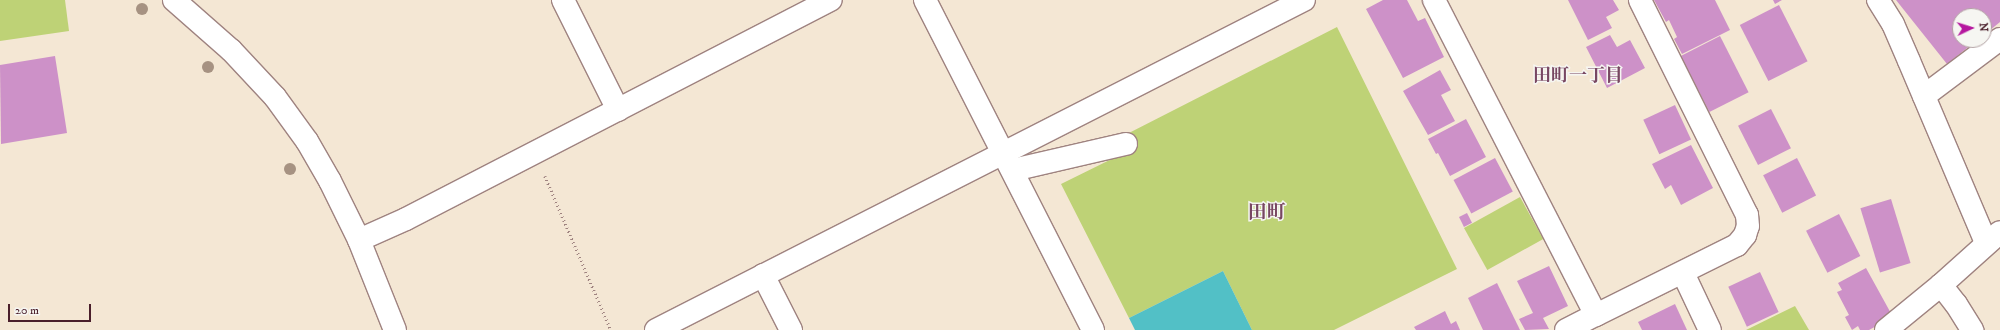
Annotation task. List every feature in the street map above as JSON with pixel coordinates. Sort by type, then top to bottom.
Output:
[{"type":"street","points":[[174,0],[231,50],[275,97],[307,141],[330,181],[359,240],[395,330]]},
{"type":"street","points":[[563,0],[618,110]]},
{"type":"street","points":[[359,240],[406,219],[831,0]]},
{"type":"street","points":[[926,0],[1009,161],[1085,327]]},
{"type":"street","points":[[656,330],[763,275],[1009,161],[1304,0]]},
{"type":"street","points":[[1434,0],[1596,315]]},
{"type":"street","points":[[1566,330],[1737,245],[1745,236],[1748,226],[1747,215],[1640,0]]},
{"type":"street","points":[[1878,0],[1893,24],[1924,96],[1993,237],[1941,285],[1886,330]]},
{"type":"street","points":[[1924,96],[2000,39]]},
{"type":"street","points":[[1009,161],[1126,144]]},
{"type":"street","points":[[1683,273],[1710,330]]},
{"type":"street","points":[[763,275],[791,330]]},
{"type":"street","points":[[1941,285],[1956,304],[1972,330]]},
{"type":"path","points":[[534,153],[611,330]]},
{"type":"green space","points":[[0,0],[65,0],[69,31],[0,41]]},
{"type":"green space","points":[[1337,27],[1457,269],[1334,330],[1252,330],[1223,271],[1129,318],[1061,184],[1132,149],[1125,135]]},
{"type":"green space","points":[[1520,197],[1543,239],[1487,270],[1464,228]]},
{"type":"green space","points":[[1795,306],[1809,330],[1746,330]]},
{"type":"water","points":[[1223,271],[1252,330],[1135,330],[1129,318]]},
{"type":"building","points":[[1383,0],[1407,0],[1418,21],[1425,18],[1444,57],[1403,78],[1366,9]]},
{"type":"building","points":[[1568,0],[1613,0],[1619,10],[1606,17],[1612,28],[1588,40]]},
{"type":"building","points":[[1654,0],[1715,0],[1730,30],[1682,54],[1674,39],[1677,37],[1669,20],[1666,22]]},
{"type":"building","points":[[1773,0],[1782,0],[1775,4]]},
{"type":"building","points":[[1896,0],[2000,0],[2000,22],[1992,28],[1992,8],[1952,8],[1952,48],[1967,48],[1947,64]]},
{"type":"building","points":[[1779,5],[1808,61],[1768,81],[1740,25]]},
{"type":"building","points":[[1610,35],[1617,47],[1630,40],[1645,68],[1607,88],[1586,47]]},
{"type":"building","points":[[1720,36],[1749,92],[1709,112],[1681,56]]},
{"type":"building","points":[[55,56],[67,133],[1,144],[0,65]]},
{"type":"building","points":[[1440,70],[1451,90],[1441,95],[1455,121],[1428,135],[1403,91]]},
{"type":"building","points":[[1675,105],[1691,139],[1659,154],[1643,120]]},
{"type":"building","points":[[1771,109],[1791,148],[1758,165],[1738,126]]},
{"type":"building","points":[[1466,119],[1486,157],[1450,176],[1438,153],[1436,154],[1428,139]]},
{"type":"building","points":[[1691,145],[1713,188],[1681,205],[1671,185],[1665,189],[1652,164]]},
{"type":"building","points":[[1495,158],[1513,192],[1471,214],[1454,180]]},
{"type":"building","points":[[1797,158],[1816,195],[1782,213],[1763,175]]},
{"type":"building","points":[[1891,199],[1911,263],[1880,272],[1860,208]]},
{"type":"building","points":[[1467,213],[1472,223],[1464,227],[1459,217]]},
{"type":"building","points":[[1839,214],[1860,256],[1827,273],[1806,231]]},
{"type":"building","points":[[1549,266],[1568,306],[1543,318],[1549,329],[1525,330],[1519,319],[1533,313],[1517,281]]},
{"type":"building","points":[[1866,268],[1893,317],[1869,330],[1860,330],[1858,326],[1852,330],[1845,317],[1849,315],[1837,292],[1842,290],[1838,283]]},
{"type":"building","points":[[1760,272],[1779,312],[1747,327],[1728,287]]},
{"type":"building","points":[[1497,283],[1520,330],[1483,330],[1468,298]]},
{"type":"building","points":[[1675,304],[1687,330],[1642,330],[1638,322]]},
{"type":"building","points":[[1445,311],[1451,324],[1456,321],[1460,330],[1416,330],[1414,327]]},
{"type":"district","name":"田町一丁目","points":[[1578,76]]},
{"type":"district","name":"田町","points":[[1267,213]]}]
